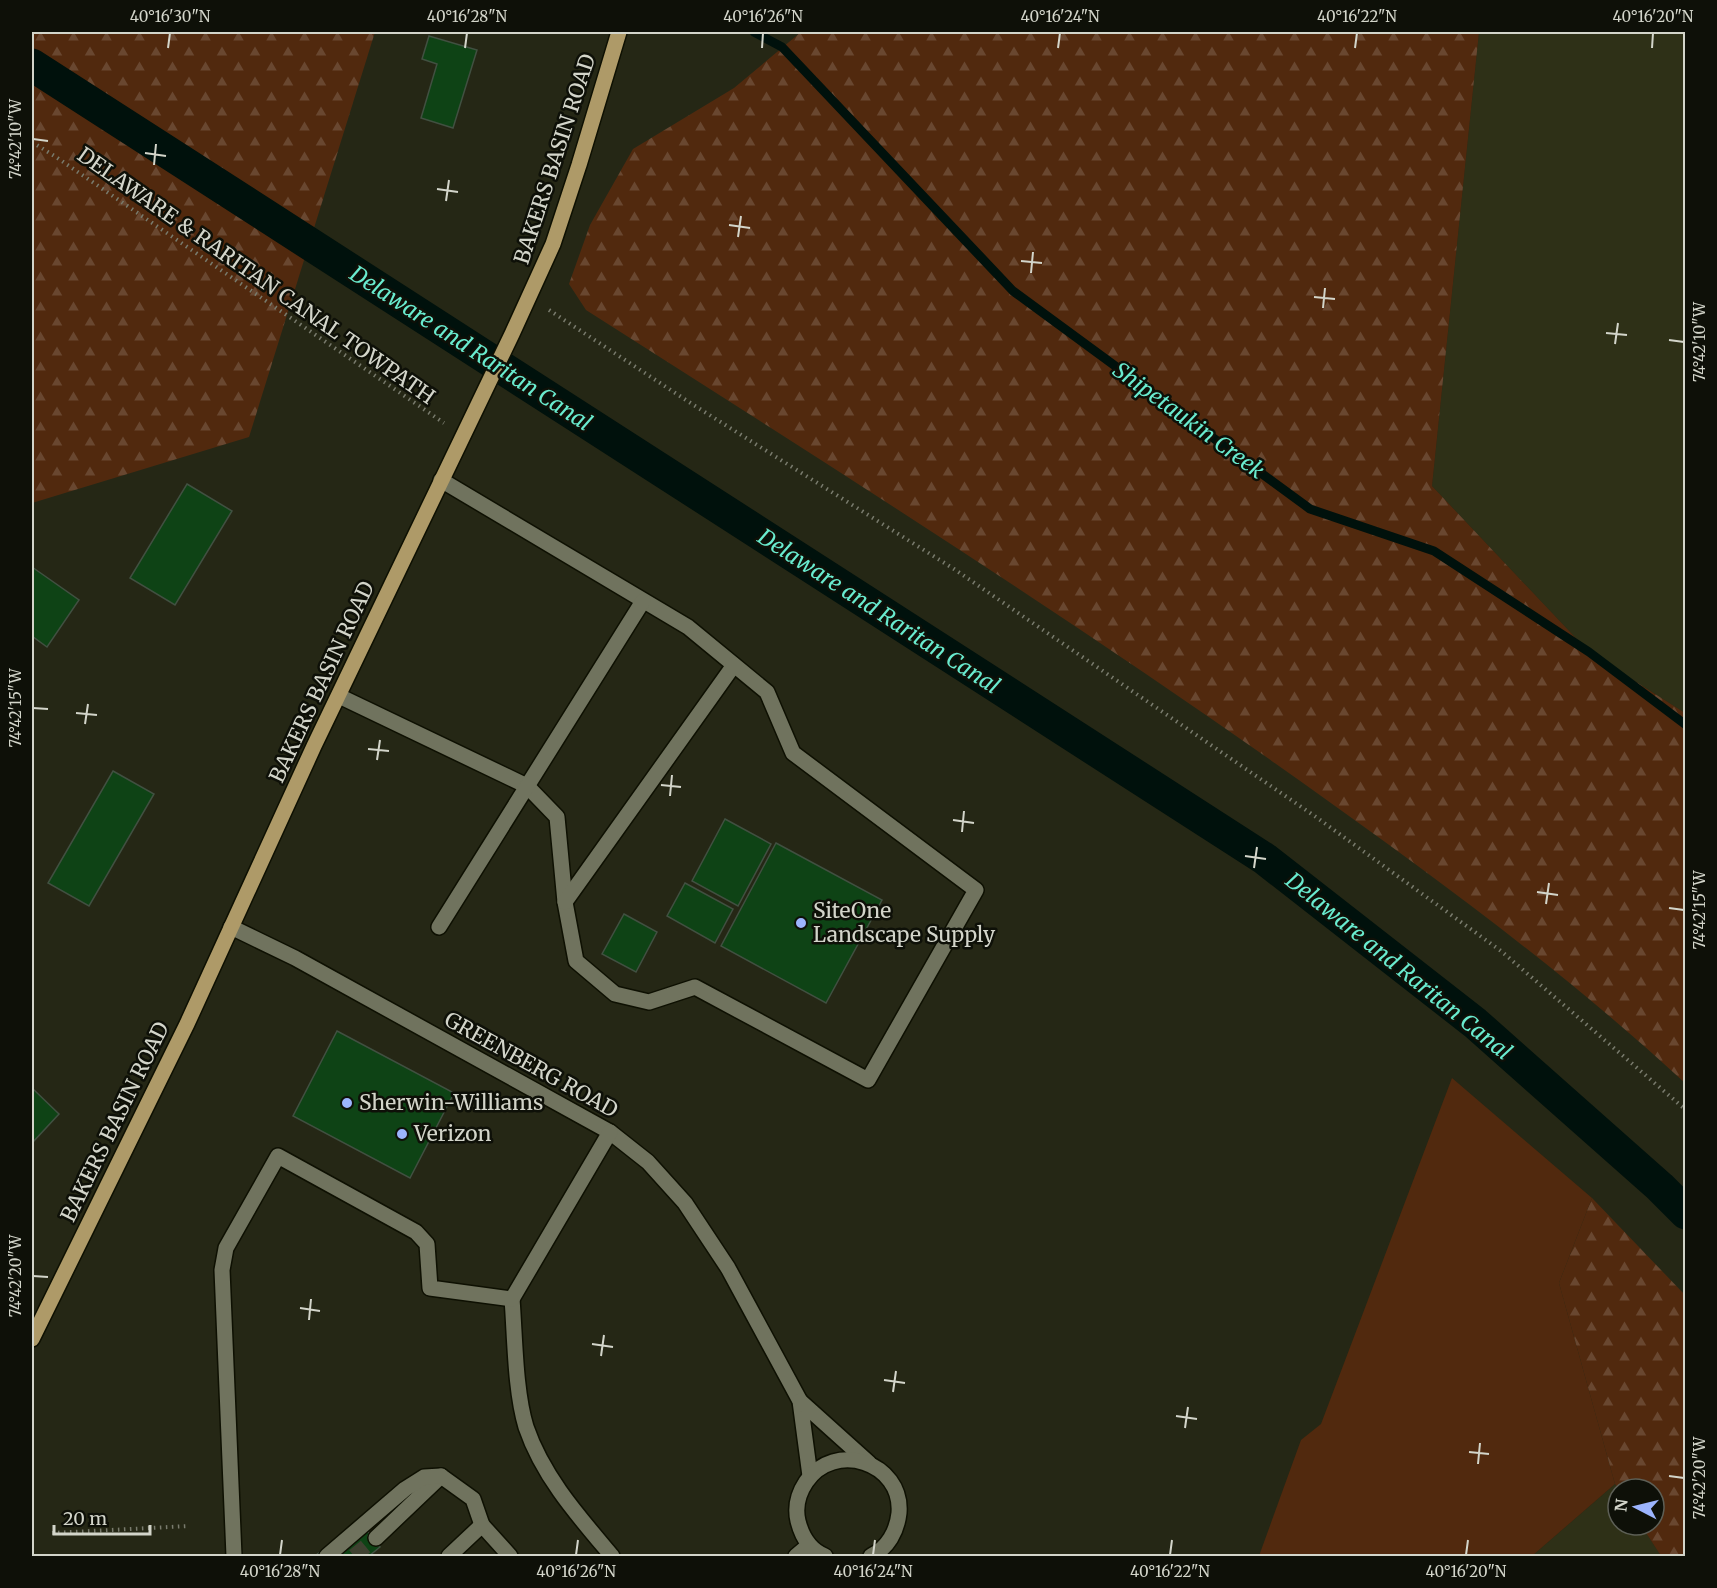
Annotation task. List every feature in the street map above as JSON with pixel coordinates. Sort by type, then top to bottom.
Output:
[{"type":"main road","name":"BAKERS BASIN ROAD","points":[[32,1339],[187,1024],[339,696],[529,297],[553,243],[566,206],[619,32]]},
{"type":"lane","points":[[339,696],[527,786],[557,817],[565,902],[576,961],[615,994],[649,1002],[695,987],[868,1080],[976,890],[794,753],[767,692],[688,627],[441,480]]},
{"type":"lane","points":[[440,927],[643,601]]},
{"type":"lane","points":[[565,902],[734,665]]},
{"type":"lane","name":"GREENBERG ROAD","points":[[231,927],[295,958],[610,1132],[648,1162],[685,1203],[728,1268],[800,1401],[810,1476]]},
{"type":"lane","points":[[610,1132],[512,1299],[518,1384],[526,1426],[543,1464],[566,1502],[612,1557]]},
{"type":"lane","points":[[234,1557],[222,1270],[226,1248],[278,1156],[416,1232],[427,1244],[430,1288],[512,1299]]},
{"type":"lane","points":[[800,1401],[887,1476],[896,1492],[899,1509],[897,1527],[889,1542],[874,1556]]},
{"type":"lane","points":[[825,1557],[809,1545],[801,1532],[797,1518],[797,1503],[801,1489],[821,1465],[838,1460],[856,1460],[873,1466]]},
{"type":"lane","points":[[376,1538],[441,1476]]},
{"type":"lane","points":[[327,1557],[405,1489],[424,1477],[441,1476],[473,1499],[482,1525],[510,1557]]},
{"type":"lane","points":[[449,1557],[482,1525]]},
{"type":"lane","points":[[796,1557],[809,1545]]},
{"type":"path","name":"DELAWARE & RARITAN CANAL TOWPATH","points":[[32,142],[462,436]]},
{"type":"path","points":[[529,297],[692,404],[954,569],[1316,817],[1501,951],[1686,1110]]},
{"type":"path","points":[[52,1533],[189,1526]]},
{"type":"shaded area","points":[[1479,32],[1685,32],[1685,713],[1589,652],[1432,486]]},
{"type":"shaded area","points":[[1606,1492],[1606,1537],[1649,1537],[1661,1556],[1532,1556]]},
{"type":"green space","points":[[32,32],[375,32],[249,437],[32,503]]},
{"type":"green space","points":[[801,32],[1479,32],[1432,486],[1589,652],[1685,713],[1685,1083],[1594,1003],[1499,927],[1402,854],[1215,721],[858,484],[586,310],[569,284],[590,225],[633,149],[734,88]]},
{"type":"green space","points":[[1452,1078],[1592,1198],[1559,1283],[1613,1477],[1606,1477],[1606,1492],[1532,1556],[1259,1556],[1301,1440],[1321,1424]]},
{"type":"green space","points":[[1592,1198],[1685,1295],[1685,1556],[1661,1556],[1649,1537],[1666,1537],[1666,1477],[1613,1477],[1559,1283]]},
{"type":"building","points":[[429,36],[477,50],[453,128],[421,118],[437,64],[422,59]]},
{"type":"building","points":[[187,484],[232,511],[175,605],[130,578]]},
{"type":"building","points":[[32,567],[79,600],[47,647],[32,636]]},
{"type":"building","points":[[113,771],[154,794],[89,906],[48,883]]},
{"type":"building","points":[[725,819],[771,844],[738,906],[692,881]]},
{"type":"building","name":"SiteOne Landscape Supply","points":[[776,843],[882,900],[826,1003],[721,946]]},
{"type":"building","points":[[685,883],[733,909],[715,943],[667,916]]},
{"type":"building","points":[[624,914],[657,932],[636,972],[602,954]]},
{"type":"building","points":[[337,1031],[454,1093],[410,1178],[293,1116]]},
{"type":"building","points":[[32,1088],[59,1114],[32,1143]]},
{"type":"building","points":[[359,1521],[380,1547],[369,1556],[315,1556]]},
{"type":"waterway","name":"Shipetaukin Creek","points":[[754,32],[782,47],[1013,291],[1310,509],[1434,551],[1589,652],[1686,725]]},
{"type":"waterway","name":"Delaware and Raritan Canal","points":[[32,65],[1265,859],[1475,1023],[1660,1187],[1686,1213]]},
{"type":"tunnel","points":[[354,1556],[376,1538]]},
{"type":"place","name":"SiteOne Landscape Supply","points":[[801,923]]},
{"type":"place","name":"Sherwin-Williams","points":[[347,1103]]},
{"type":"place","name":"Verizon","points":[[402,1134]]}]
